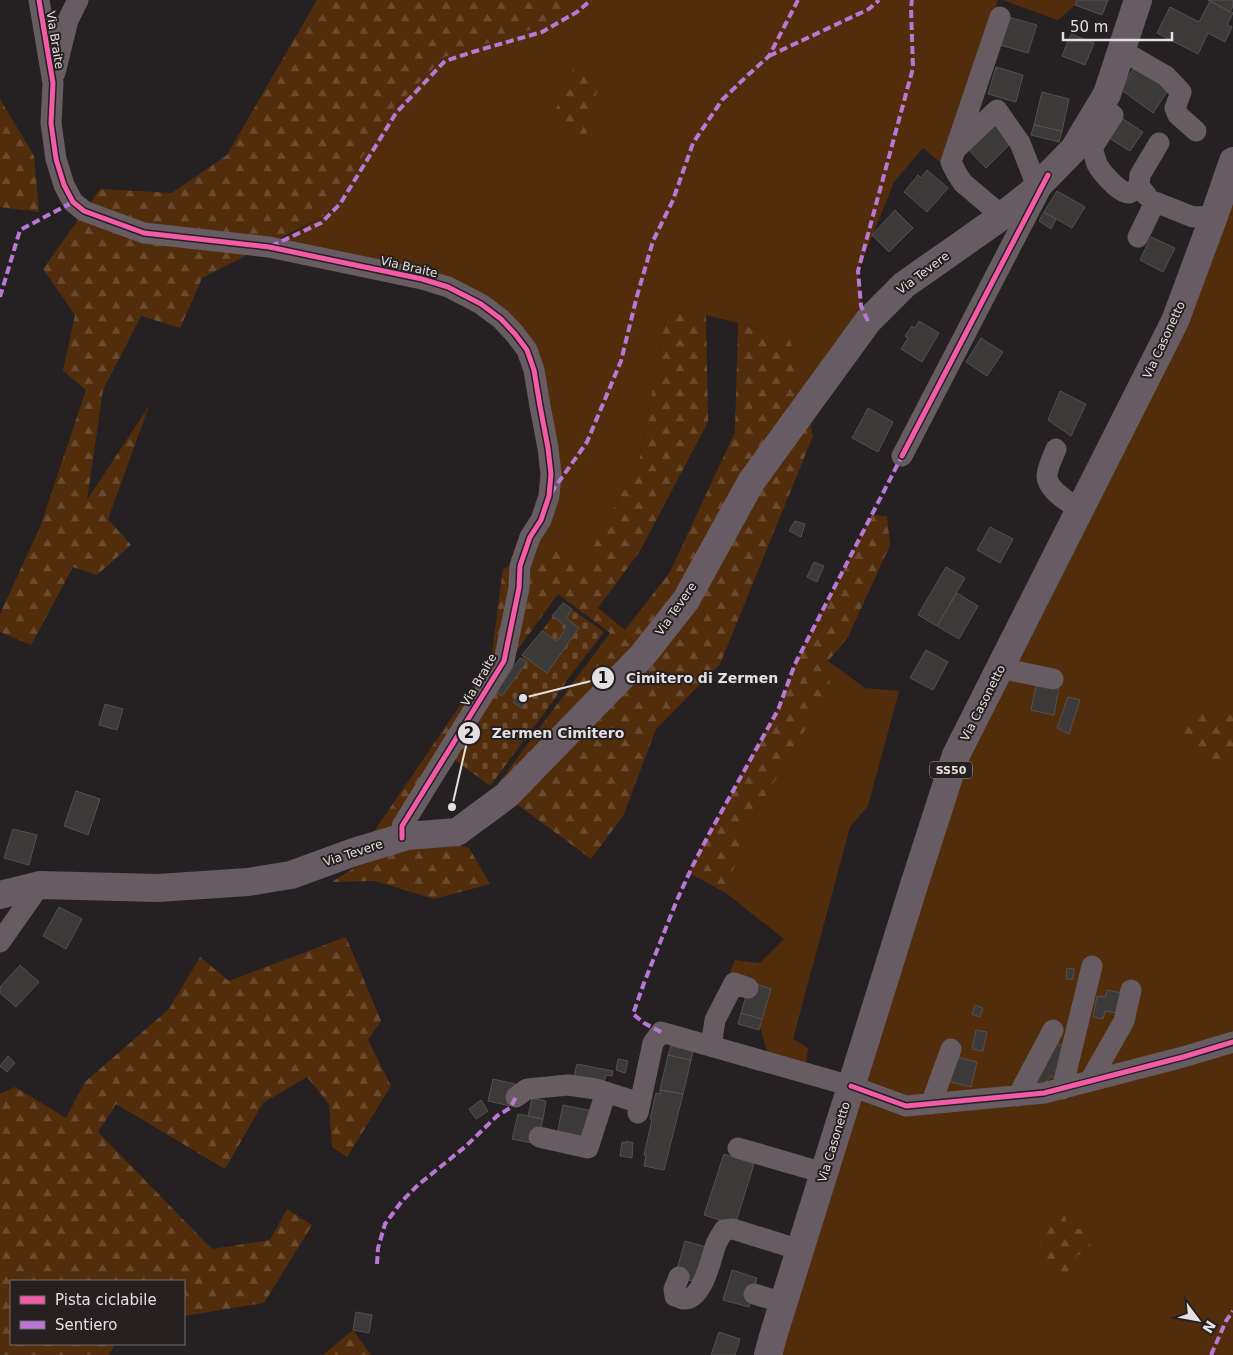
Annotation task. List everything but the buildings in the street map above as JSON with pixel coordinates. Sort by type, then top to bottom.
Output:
[{"type":"main road","name":"Via Tevere","points":[[0,896],[40,885],[158,888],[248,882],[291,875],[354,852],[407,836],[457,832],[507,795],[642,656],[686,600],[751,482],[868,321],[904,286],[1002,216],[1043,181],[1074,148],[1107,94],[1138,0]]},
{"type":"main road","name":"Via Casonetto","points":[[768,1355],[956,755],[1175,320],[1230,177]]},
{"type":"street","name":"Via Braite","points":[[39,0],[53,84],[51,123],[56,159],[64,186],[72,202],[84,211],[144,233],[269,247],[422,278],[448,287],[481,304],[501,319],[527,350],[534,370],[548,448],[551,474],[549,496],[541,520],[530,537],[520,566],[519,588],[504,661],[402,826],[402,838]]},
{"type":"street","points":[[53,84],[68,20],[78,0]]},
{"type":"street","points":[[1000,17],[951,162],[956,174],[963,183],[1002,216]]},
{"type":"street","points":[[1121,50],[1166,76],[1182,92],[1175,108],[1178,115],[1196,131]]},
{"type":"street","points":[[1099,107],[1112,115],[1092,148],[1098,165],[1112,184],[1123,191],[1132,192],[1139,186]]},
{"type":"street","points":[[902,456],[1043,181],[998,110],[955,150]]},
{"type":"street","points":[[1159,143],[1140,176],[1139,186],[1145,195],[1155,202],[1193,218],[1214,216]]},
{"type":"street","points":[[1138,237],[1155,202]]},
{"type":"street","points":[[1056,449],[1047,474],[1049,484],[1062,498],[1080,510]]},
{"type":"street","points":[[1000,668],[1053,679]]},
{"type":"street","points":[[0,942],[40,885]]},
{"type":"street","points":[[1062,1089],[1092,966]]},
{"type":"street","points":[[711,1046],[714,1020],[734,983],[748,988]]},
{"type":"street","points":[[1090,1081],[1124,1021],[1131,990]]},
{"type":"street","points":[[1018,1096],[1053,1030]]},
{"type":"street","points":[[516,1097],[527,1089],[568,1085],[606,1092],[639,1108],[653,1043],[661,1032],[851,1086],[906,1106],[1044,1093],[1233,1042]]},
{"type":"street","points":[[931,1104],[951,1049]]},
{"type":"street","points":[[539,1137],[588,1148],[606,1092]]},
{"type":"street","points":[[738,1148],[824,1173]]},
{"type":"street","points":[[679,1277],[674,1289],[675,1296],[683,1299],[699,1291],[717,1242],[724,1230],[733,1229],[800,1250]]},
{"type":"street","points":[[754,1294],[784,1303]]},
{"type":"green space","points":[[317,0],[577,0],[568,18],[444,57],[391,111],[327,214],[202,278],[180,328],[141,316],[103,390],[87,500],[149,406],[108,519],[131,545],[97,575],[73,567],[31,645],[0,632],[0,614],[40,527],[86,390],[63,371],[75,315],[43,269],[100,189],[172,193],[227,155]]},
{"type":"green space","points":[[577,0],[998,0],[945,166],[923,148],[894,182],[858,271],[861,306],[868,321],[805,408],[790,340],[738,323],[702,314],[667,312],[640,457],[586,562],[549,546],[522,560],[549,496],[534,370],[481,304],[269,247],[327,214],[391,111],[444,57],[568,18]]},
{"type":"green space","points":[[1002,0],[1077,0],[1075,5],[1058,20]]},
{"type":"green space","points":[[575,65],[597,90],[586,137],[553,116]]},
{"type":"green space","points":[[0,99],[34,156],[39,212],[0,207]]},
{"type":"green space","points":[[1233,202],[1233,1355],[778,1355],[932,829]]},
{"type":"green space","points":[[667,312],[706,314],[708,422],[640,551],[598,608],[625,630],[670,572],[735,432],[738,323],[790,340],[813,436],[720,664],[656,729],[623,816],[591,859],[495,788],[610,633],[558,594],[390,826],[469,848],[490,884],[434,899],[375,881],[332,882],[374,855],[375,830],[491,660],[503,569],[549,546],[586,561],[640,457]]},
{"type":"green space","points":[[872,515],[887,516],[890,545],[848,637],[828,661],[830,688],[746,829],[726,893],[689,873],[778,710],[795,664]]},
{"type":"green space","points":[[563,603],[604,632],[490,786],[450,756]]},
{"type":"green space","points":[[828,661],[865,688],[899,691],[868,806],[850,827],[793,1039],[808,1048],[805,1073],[770,1063],[760,1026],[771,989],[728,977],[735,960],[760,963],[784,939],[726,893],[746,829],[804,731]]},
{"type":"green space","points":[[1198,709],[1233,715],[1233,757],[1229,760],[1198,764],[1184,733],[1185,715]]},
{"type":"green space","points":[[346,937],[381,1021],[368,1040],[391,1086],[347,1157],[332,1147],[329,1104],[307,1077],[263,1103],[225,1169],[116,1104],[98,1132],[212,1249],[270,1240],[287,1209],[312,1225],[264,1303],[185,1316],[185,1280],[10,1280],[10,1345],[114,1345],[109,1355],[0,1355],[0,1094],[15,1087],[66,1118],[85,1082],[169,1009],[200,957],[229,981]]},
{"type":"green space","points":[[1063,1210],[1069,1230],[1086,1228],[1093,1255],[1077,1255],[1060,1287],[1039,1241],[1051,1218]]},
{"type":"green space","points":[[353,1330],[371,1355],[323,1355]]},
{"type":"marked path","points":[[271,246],[321,223],[340,204],[396,113],[445,61],[542,32],[577,12],[591,0]]},
{"type":"marked path","points":[[551,493],[587,442],[621,361],[653,241],[673,200],[693,143],[722,100],[769,56],[798,0]]},
{"type":"marked path","points":[[769,56],[869,9],[879,0]]},
{"type":"marked path","points":[[868,321],[861,306],[858,271],[913,68],[912,0]]},
{"type":"marked path","points":[[0,297],[20,230],[73,202]]},
{"type":"marked path","points":[[661,1032],[644,1023],[633,1014],[677,900],[709,834],[778,710],[795,664],[902,456]]},
{"type":"marked path","points":[[377,1264],[378,1248],[385,1224],[402,1201],[418,1185],[466,1146],[497,1116],[510,1108],[516,1097]]},
{"type":"marked path","points":[[1211,1355],[1226,1321],[1233,1311]]},
{"type":"cycle path","points":[[39,0],[53,83],[51,123],[56,159],[64,185],[73,202],[84,211],[144,233],[269,247],[422,279],[448,287],[481,304],[501,319],[527,350],[534,370],[548,448],[551,474],[549,496],[541,520],[530,537],[520,566],[519,588],[504,661],[402,826],[402,838]]},
{"type":"cycle path","points":[[902,456],[1048,175]]},
{"type":"cycle path","points":[[851,1086],[906,1106],[1044,1093],[1233,1042]]},
{"type":"place","name":"Cimitero di Zermen","points":[[523,698]]},
{"type":"place","name":"Zermen Cimitero","points":[[452,807]]}]
